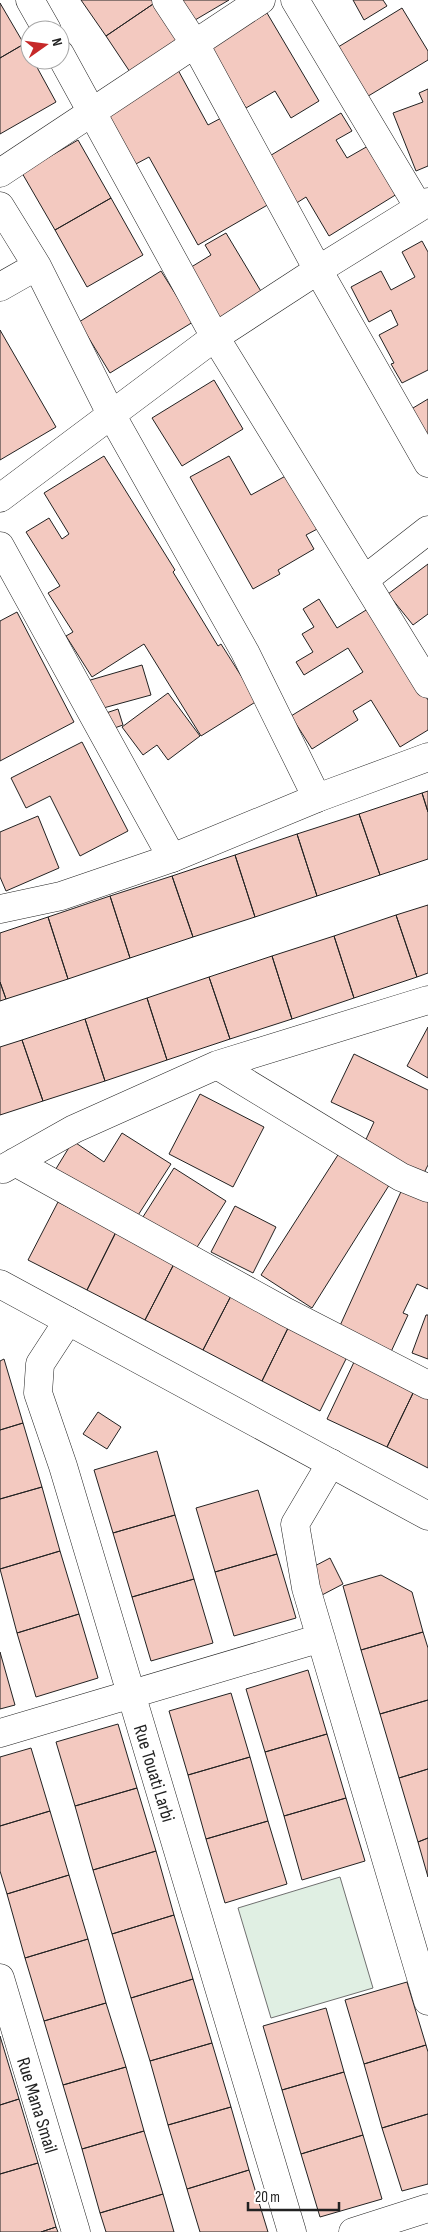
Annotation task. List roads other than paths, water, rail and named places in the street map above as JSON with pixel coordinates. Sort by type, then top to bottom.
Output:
[{"type":"street","points":[[30,0],[41,20]]},
{"type":"street","points":[[166,0],[195,44],[318,270],[428,463]]},
{"type":"street","points":[[0,173],[261,0]]},
{"type":"street","points":[[0,498],[215,337],[423,204],[295,0]]},
{"type":"street","points":[[69,70],[215,337],[428,684]]},
{"type":"street","points":[[0,206],[37,266],[111,414],[245,652],[316,798]]},
{"type":"street","points":[[0,287],[37,266]]},
{"type":"street","points":[[364,580],[428,530]]},
{"type":"street","points":[[0,546],[172,858]]},
{"type":"street","points":[[3,903],[61,896],[172,858],[316,798],[428,757]]},
{"type":"street","points":[[8,1166],[74,1129],[217,1065],[428,1000]]},
{"type":"street","points":[[217,1065],[402,1177],[428,1188]]},
{"type":"street","points":[[8,1166],[428,1385]]},
{"type":"street","points":[[0,1284],[428,1516]]},
{"type":"street","name":"Rue Touati Larbi","points":[[68,1321],[40,1364],[38,1393],[63,1466],[292,2232]]},
{"type":"street","points":[[331,1463],[295,1524],[306,1588],[428,2001]]},
{"type":"street","points":[[0,1733],[321,1638]]},
{"type":"street","name":"Rue Mana Smail","points":[[0,1978],[76,2232]]},
{"type":"street","points":[[353,2232],[428,2208]]}]
